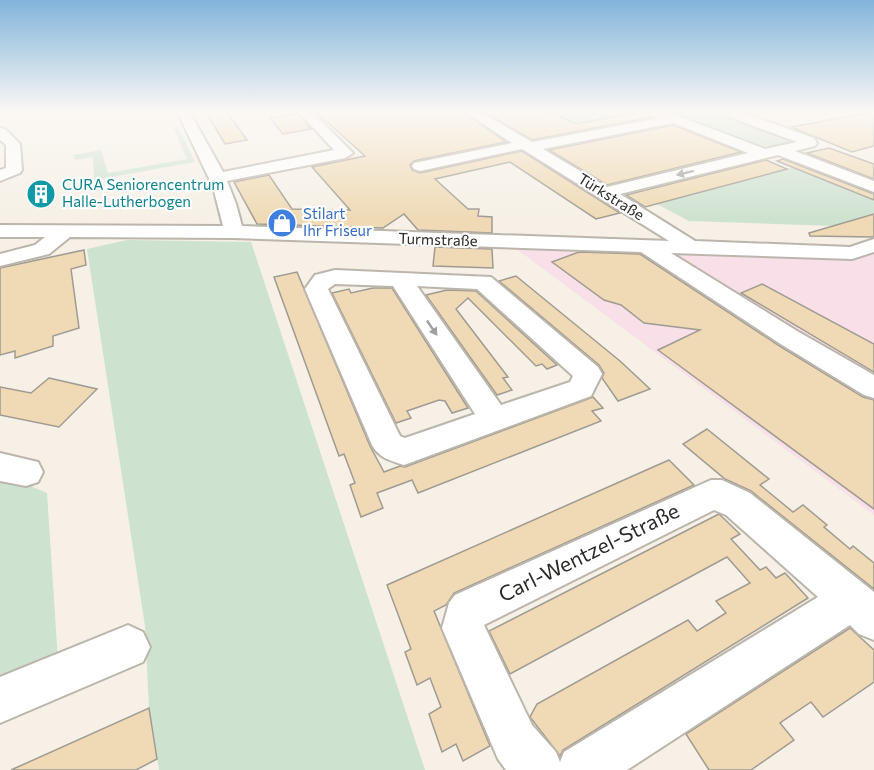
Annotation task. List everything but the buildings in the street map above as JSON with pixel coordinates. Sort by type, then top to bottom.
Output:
[{"type":"street","points":[[0,176],[14,170],[13,147]]},
{"type":"street","points":[[201,147],[233,221],[233,232]]},
{"type":"street","points":[[216,178],[345,153],[339,147]]},
{"type":"street","points":[[420,166],[523,147]]},
{"type":"street","name":"Türkstraße","points":[[530,147],[677,237],[690,248]]},
{"type":"street","points":[[756,147],[874,187]]},
{"type":"street","points":[[604,193],[771,152],[782,147]]},
{"type":"street","points":[[826,147],[874,174]]},
{"type":"street","name":"Turmstraße","points":[[0,231],[233,232],[852,253],[874,245]]},
{"type":"street","points":[[42,250],[64,232]]},
{"type":"street","points":[[0,261],[42,250],[66,248],[110,239],[123,232]]},
{"type":"street","points":[[394,238],[392,279],[495,420]]},
{"type":"street","points":[[647,247],[788,337],[874,388]]},
{"type":"street","points":[[335,277],[483,282],[588,374],[581,389],[495,420],[404,452],[388,445],[316,289],[323,280],[335,277]]},
{"type":"street","name":"Carl-Wentzel-Straße","points":[[538,770],[515,741],[463,628],[464,618],[470,610],[711,495],[722,495],[738,504],[863,610],[582,770]]},
{"type":"street","points":[[0,700],[128,647]]},
{"type":"shaded area","points":[[507,242],[852,253],[874,245],[874,515]]},
{"type":"green space","points":[[182,147],[188,147],[195,162],[94,180],[93,157],[75,160],[73,155],[101,150],[108,173],[187,159]]},
{"type":"green space","points":[[794,167],[874,200],[874,214],[834,226],[689,221],[657,204]]},
{"type":"green space","points":[[127,240],[251,242],[425,770],[159,770],[149,708],[145,626],[87,249]]},
{"type":"green space","points":[[0,473],[47,493],[58,661],[0,683]]},
{"type":"place","name":"CURA Seniorencentrum Halle-Lutherbogen","points":[[41,194]]},
{"type":"place","name":"Stilart Ihr Friseur","points":[[282,223]]}]
